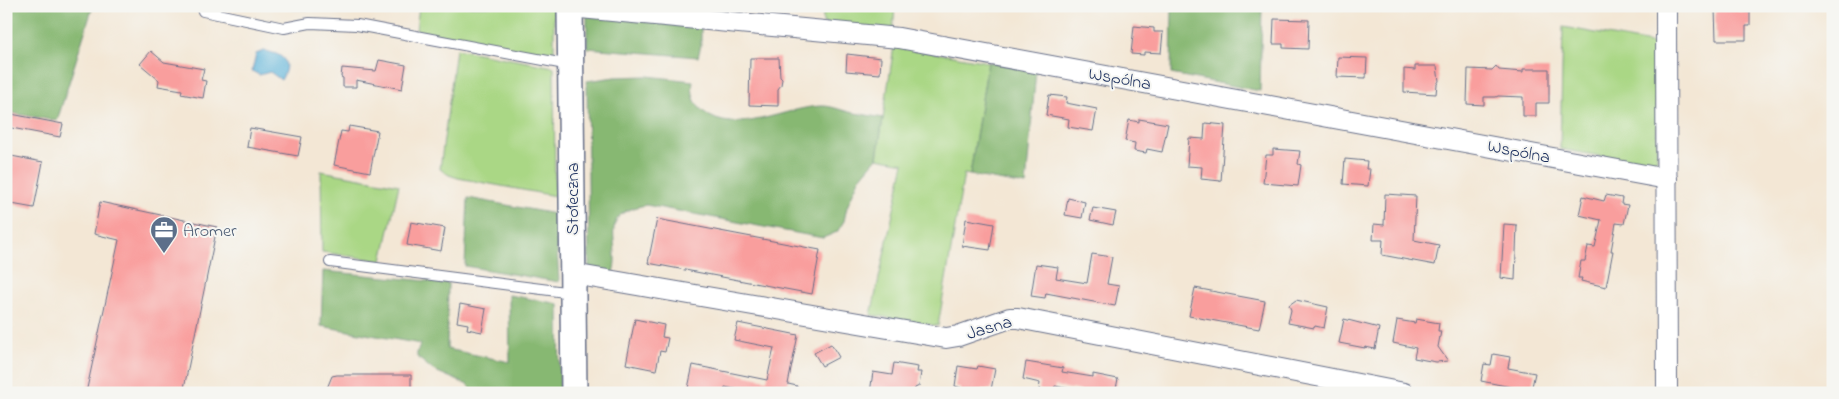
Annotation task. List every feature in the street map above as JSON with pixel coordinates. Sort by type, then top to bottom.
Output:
[{"type":"street","points":[[1666,6],[1667,393]]},
{"type":"street","name":"Wspólna","points":[[570,7],[899,38],[1667,179]]},
{"type":"street","name":"Stołeczna","points":[[570,7],[574,393]]},
{"type":"street","name":"Jasna","points":[[573,284],[946,338],[958,336],[1010,318],[1018,318],[1404,393]]},
{"type":"lane","points":[[202,11],[284,28],[328,22],[357,24],[571,65]]},
{"type":"lane","points":[[330,262],[573,284]]},
{"type":"green space","points":[[6,6],[93,6],[57,121],[6,112]]},
{"type":"green space","points":[[292,6],[342,6],[341,10],[292,9]]},
{"type":"green space","points":[[419,6],[554,6],[554,57],[416,30]]},
{"type":"green space","points":[[823,6],[895,6],[893,32],[823,23]]},
{"type":"green space","points":[[1172,6],[1262,6],[1260,91],[1171,74]]},
{"type":"green space","points":[[587,13],[701,26],[701,45],[698,57],[587,48]]},
{"type":"green space","points":[[1563,27],[1656,44],[1657,166],[1560,149]]},
{"type":"green space","points":[[894,46],[988,62],[970,175],[964,174],[938,326],[871,315],[904,163],[877,158]]},
{"type":"green space","points":[[456,49],[554,67],[555,196],[458,178],[440,169]]},
{"type":"green space","points":[[988,62],[1036,70],[1026,185],[970,175]]},
{"type":"green space","points":[[647,76],[693,81],[692,90],[694,98],[701,109],[717,119],[731,122],[746,122],[809,107],[823,106],[883,118],[877,158],[859,179],[847,207],[844,221],[837,232],[823,238],[646,205],[630,209],[621,215],[616,222],[614,230],[615,262],[613,274],[589,270],[587,81],[615,77]]},
{"type":"green space","points":[[321,171],[399,185],[382,261],[322,252]]},
{"type":"green space","points":[[468,198],[555,214],[559,282],[465,266]]},
{"type":"green space","points":[[323,271],[448,283],[447,349],[510,362],[509,295],[559,304],[560,393],[474,393],[468,385],[433,370],[417,357],[421,344],[321,326]]},
{"type":"water","points":[[263,51],[280,56],[283,59],[286,67],[281,80],[270,72],[259,75],[252,71],[256,54]]},
{"type":"building","points":[[1738,8],[1738,11],[1750,12],[1750,26],[1746,26],[1746,40],[1716,40],[1715,9]]},
{"type":"building","points":[[1274,19],[1309,20],[1308,49],[1283,48],[1283,44],[1273,44]]},
{"type":"building","points":[[1134,26],[1154,28],[1154,32],[1163,32],[1161,53],[1144,52],[1144,55],[1131,54]]},
{"type":"building","points":[[151,51],[164,62],[204,69],[201,80],[206,81],[203,98],[181,94],[182,90],[158,86],[159,80],[140,64]]},
{"type":"building","points":[[847,54],[881,58],[880,74],[846,71]]},
{"type":"building","points":[[1338,57],[1367,58],[1366,78],[1337,77]]},
{"type":"building","points":[[750,58],[779,58],[780,77],[782,79],[778,89],[778,106],[749,105]]},
{"type":"building","points":[[379,60],[406,65],[402,89],[356,80],[356,87],[343,87],[342,68],[376,71]]},
{"type":"building","points":[[1415,66],[1437,66],[1439,81],[1436,94],[1404,92],[1404,69],[1415,70]]},
{"type":"building","points":[[1496,66],[1499,70],[1523,72],[1523,69],[1549,69],[1549,103],[1536,103],[1536,116],[1523,116],[1523,97],[1484,97],[1484,105],[1467,104],[1468,69],[1492,70]]},
{"type":"building","points":[[1049,95],[1067,97],[1066,103],[1097,109],[1093,131],[1068,127],[1069,119],[1046,115]]},
{"type":"building","points":[[6,113],[63,124],[60,137],[6,127]]},
{"type":"building","points":[[1139,119],[1168,124],[1162,152],[1147,149],[1146,153],[1134,151],[1135,143],[1125,141],[1129,120],[1139,122]]},
{"type":"building","points":[[1205,123],[1225,125],[1221,181],[1201,179],[1202,167],[1187,166],[1189,138],[1204,139]]},
{"type":"building","points":[[349,126],[378,131],[370,172],[334,165],[341,131],[348,132]]},
{"type":"building","points":[[250,128],[302,137],[298,156],[247,147]]},
{"type":"building","points":[[1273,149],[1300,151],[1298,164],[1301,165],[1298,186],[1263,183],[1266,155],[1273,155]]},
{"type":"building","points":[[6,155],[43,162],[34,208],[6,203]]},
{"type":"building","points":[[1345,159],[1367,161],[1366,169],[1370,169],[1368,186],[1343,184]]},
{"type":"building","points":[[1385,194],[1416,196],[1414,240],[1439,245],[1435,265],[1382,255],[1383,240],[1373,240],[1374,224],[1384,225]]},
{"type":"building","points":[[1606,195],[1622,198],[1621,204],[1628,205],[1624,224],[1616,223],[1606,287],[1581,281],[1582,278],[1578,278],[1581,261],[1585,261],[1588,246],[1595,247],[1601,220],[1579,215],[1583,196],[1604,201]]},
{"type":"building","points":[[1068,198],[1085,202],[1082,218],[1065,215]]},
{"type":"building","points":[[100,202],[217,227],[183,393],[86,393],[119,240],[94,234]]},
{"type":"building","points":[[1093,208],[1116,212],[1113,225],[1090,220]]},
{"type":"building","points":[[657,219],[820,250],[812,294],[648,263]]},
{"type":"building","points":[[966,219],[994,224],[990,250],[962,246]]},
{"type":"building","points":[[411,222],[445,228],[441,251],[407,245]]},
{"type":"building","points":[[1504,224],[1517,225],[1515,280],[1501,278]]},
{"type":"building","points":[[1092,254],[1112,257],[1107,284],[1119,286],[1115,306],[1046,293],[1045,298],[1031,296],[1036,264],[1058,267],[1056,278],[1087,283]]},
{"type":"building","points":[[1195,288],[1265,301],[1259,329],[1189,316]]},
{"type":"building","points":[[1296,300],[1328,307],[1324,328],[1288,323],[1291,310],[1289,305]]},
{"type":"building","points":[[460,304],[486,309],[482,332],[467,329],[468,324],[457,322]]},
{"type":"building","points":[[635,319],[664,325],[662,337],[668,338],[665,352],[660,351],[656,370],[626,364]]},
{"type":"building","points":[[1344,319],[1379,328],[1375,349],[1339,343]]},
{"type":"building","points":[[1416,319],[1439,323],[1438,331],[1441,331],[1438,347],[1448,361],[1436,362],[1414,358],[1416,348],[1393,343],[1397,320],[1415,323]]},
{"type":"building","points":[[738,323],[798,335],[788,384],[797,386],[796,393],[753,393],[725,387],[724,393],[687,393],[693,365],[767,380],[774,348],[734,340]]},
{"type":"building","points":[[831,344],[839,357],[822,366],[814,353]]},
{"type":"building","points":[[1493,354],[1510,357],[1508,368],[1535,373],[1531,391],[1481,381],[1484,364],[1491,365]]},
{"type":"building","points":[[1026,362],[1063,368],[1062,372],[1093,377],[1093,374],[1118,379],[1115,393],[1080,393],[1081,391],[1055,386],[1053,393],[1039,390],[1040,383],[1023,379]]},
{"type":"building","points":[[894,363],[918,367],[917,372],[921,372],[919,386],[915,388],[914,393],[870,393],[873,372],[892,375]]},
{"type":"building","points":[[958,366],[977,369],[978,366],[995,369],[991,390],[982,389],[981,393],[961,393],[961,388],[955,386]]},
{"type":"building","points":[[411,375],[411,393],[325,393],[332,376]]},
{"type":"place","name":"Aromer","points":[[164,254]]}]
